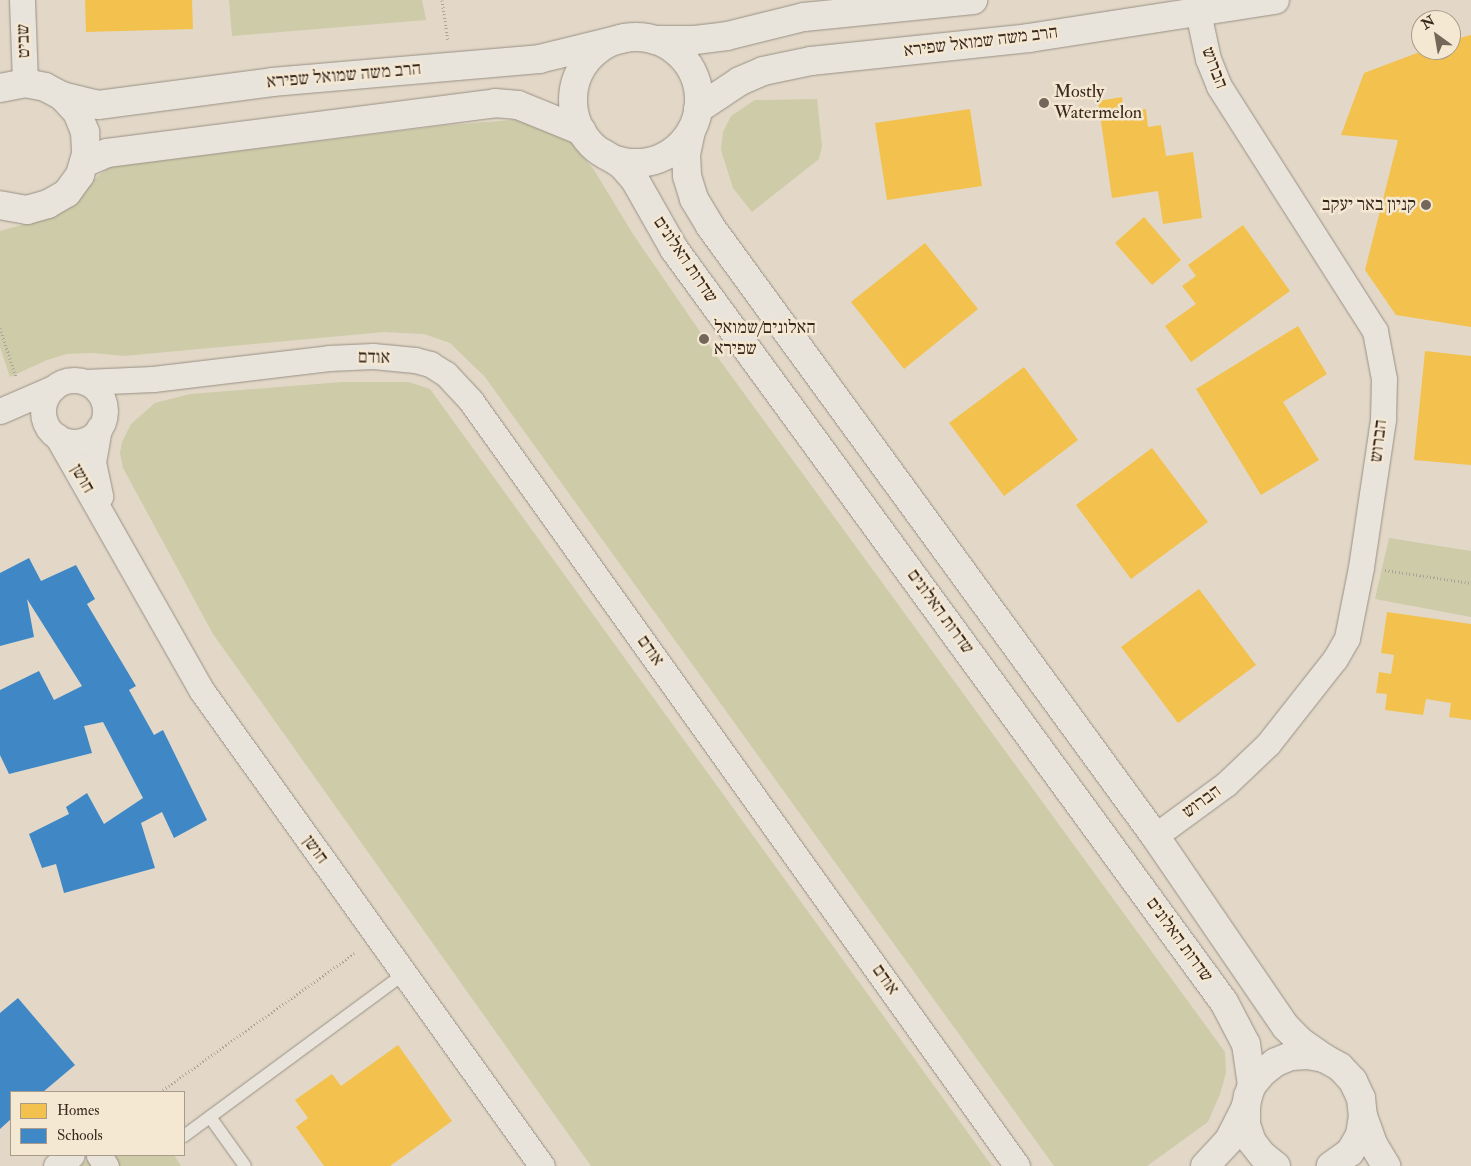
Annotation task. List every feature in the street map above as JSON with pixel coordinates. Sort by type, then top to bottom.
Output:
[{"type":"main road","points":[[695,120],[677,148],[656,159],[639,162],[624,161],[603,153],[582,131],[574,110],[575,88],[578,76],[596,52],[606,45],[625,38],[695,40],[728,36],[804,17],[973,0]]},
{"type":"main road","name":"הרב משה שמואל שפירא","points":[[695,120],[740,81],[763,71],[811,60],[1029,38],[1275,0]]},
{"type":"main road","name":"הרב משה שמואל שפירא","points":[[62,96],[98,106],[272,82],[540,59],[563,51],[625,38]]},
{"type":"main road","points":[[655,40],[674,49],[688,64],[697,83],[695,120],[686,155],[687,176],[694,199],[710,226],[1155,836],[1286,1027],[1301,1042],[1340,1067],[1353,1081],[1361,1098],[1363,1116],[1373,1144],[1386,1166]]},
{"type":"main road","points":[[0,205],[27,210],[48,204],[67,193],[80,175],[86,154],[86,132],[77,112],[62,96],[45,86],[13,85]]},
{"type":"main road","points":[[84,163],[107,153],[495,103],[518,106],[582,131]]},
{"type":"main road","name":"שדרות האלונים","points":[[603,153],[622,165],[635,180],[674,248],[1224,1002],[1246,1044],[1249,1096],[1246,1125],[1252,1142],[1263,1156],[1276,1166]]},
{"type":"main road","points":[[1205,1166],[1229,1140],[1262,1072],[1276,1062],[1291,1056],[1308,1055],[1324,1058]]},
{"type":"main road","points":[[1331,1166],[1350,1152],[1360,1135],[1363,1116]]},
{"type":"street","name":"שביט","points":[[13,85],[22,0]]},
{"type":"street","name":"הברוש","points":[[1155,836],[1226,784],[1268,744],[1335,659],[1347,638],[1361,567],[1383,419],[1384,379],[1375,331],[1219,86],[1208,59],[1198,12]]},
{"type":"street","name":"אודם","points":[[85,382],[162,378],[329,358],[373,356],[416,360],[430,364],[452,378],[471,400],[1017,1166]]},
{"type":"street","name":"אודם","points":[[102,423],[130,393],[162,378]]},
{"type":"street","points":[[69,380],[85,382],[100,394],[105,406],[102,423],[90,436],[79,441],[67,441],[38,423],[25,418],[0,413],[69,380]]},
{"type":"street","points":[[53,388],[46,398],[43,410],[45,421],[54,434]]},
{"type":"street","name":"חושן","points":[[102,423],[93,462],[108,522]]},
{"type":"street","name":"חושן","points":[[54,434],[108,522],[153,609],[202,691],[542,1166]]},
{"type":"street","points":[[56,1166],[71,1156]]},
{"type":"lane","points":[[185,1135],[404,974]]},
{"type":"lane","points":[[210,1117],[245,1166]]},
{"type":"path","points":[[442,0],[452,66]]},
{"type":"path","points":[[0,328],[24,402]]},
{"type":"path","points":[[1361,567],[1471,583]]},
{"type":"path","points":[[161,1091],[377,937]]},
{"type":"shaded area","points":[[229,0],[422,0],[426,20],[232,36]]},
{"type":"shaded area","points":[[817,99],[822,146],[819,159],[752,212],[733,188],[721,150],[723,132],[731,116],[755,100]]},
{"type":"shaded area","points":[[514,120],[549,127],[566,136],[594,170],[633,234],[716,355],[1225,1052],[1226,1073],[1220,1094],[1208,1122],[1147,1166],[1054,1166],[485,377],[450,343],[424,334],[384,332],[124,356],[93,353],[67,354],[47,360],[10,377],[0,347],[0,231],[47,218],[109,167],[447,125]]},
{"type":"shaded area","points":[[342,382],[409,382],[430,389],[992,1166],[591,1166],[213,634],[123,468],[120,453],[122,442],[131,424],[155,403],[190,394]]},
{"type":"shaded area","points":[[1389,538],[1471,551],[1471,617],[1375,599]]},
{"type":"shaded area","points":[[94,1156],[175,1156],[181,1166],[79,1166]]},
{"type":"building: Homes","points":[[85,0],[192,0],[193,29],[86,32]]},
{"type":"building: Homes","name":"קניון באר יעקב","points":[[1471,35],[1471,327],[1396,315],[1365,270],[1398,140],[1341,135],[1364,73],[1411,55],[1411,60],[1461,60],[1461,38]]},
{"type":"building: Homes","points":[[1122,97],[1124,112],[1146,109],[1148,127],[1161,125],[1166,156],[1193,152],[1202,218],[1163,224],[1158,191],[1112,198],[1098,101]]},
{"type":"building: Homes","points":[[970,109],[982,186],[887,200],[875,123]]},
{"type":"building: Homes","points":[[1144,217],[1181,260],[1152,285],[1115,243]]},
{"type":"building: Homes","points":[[1243,225],[1290,291],[1191,362],[1165,326],[1196,304],[1182,286],[1196,276],[1188,265]]},
{"type":"building: Homes","points":[[925,243],[978,309],[904,369],[851,302]]},
{"type":"building: Homes","points":[[1298,326],[1327,374],[1283,402],[1319,460],[1261,495],[1196,389]]},
{"type":"building: Homes","points":[[1425,351],[1471,356],[1471,465],[1414,460]]},
{"type":"building: Homes","points":[[1024,367],[1078,440],[1004,496],[949,423]]},
{"type":"building: Homes","points":[[1152,448],[1208,522],[1131,579],[1076,505]]},
{"type":"building: Homes","points":[[1199,589],[1256,665],[1178,723],[1121,647]]},
{"type":"building: Homes","points":[[1387,612],[1471,624],[1471,720],[1449,717],[1451,703],[1426,699],[1423,715],[1385,710],[1387,694],[1376,693],[1379,672],[1391,674],[1394,655],[1381,653]]},
{"type":"building: Homes","points":[[398,1045],[452,1121],[390,1166],[324,1166],[296,1127],[308,1118],[295,1100],[332,1074],[341,1086]]},
{"type":"building: Schools","points":[[29,558],[41,581],[76,565],[95,599],[87,604],[136,686],[129,690],[154,735],[163,730],[207,820],[174,838],[162,812],[141,823],[155,868],[64,893],[56,864],[42,868],[29,834],[69,814],[66,807],[87,793],[104,824],[143,798],[103,722],[84,726],[92,753],[9,774],[0,755],[0,690],[39,671],[54,700],[82,686],[27,599],[34,637],[0,646],[0,573]]},
{"type":"building: Schools","points":[[18,998],[75,1065],[44,1091],[10,1091],[10,1120],[0,1129],[0,1013]]},
{"type":"place","name":"Mostly Watermelon","points":[[1044,103]]},
{"type":"place","name":"קניון באר יעקב","points":[[1426,205]]},
{"type":"place","name":"האלונים/שמואל שפירא","points":[[704,339]]}]
